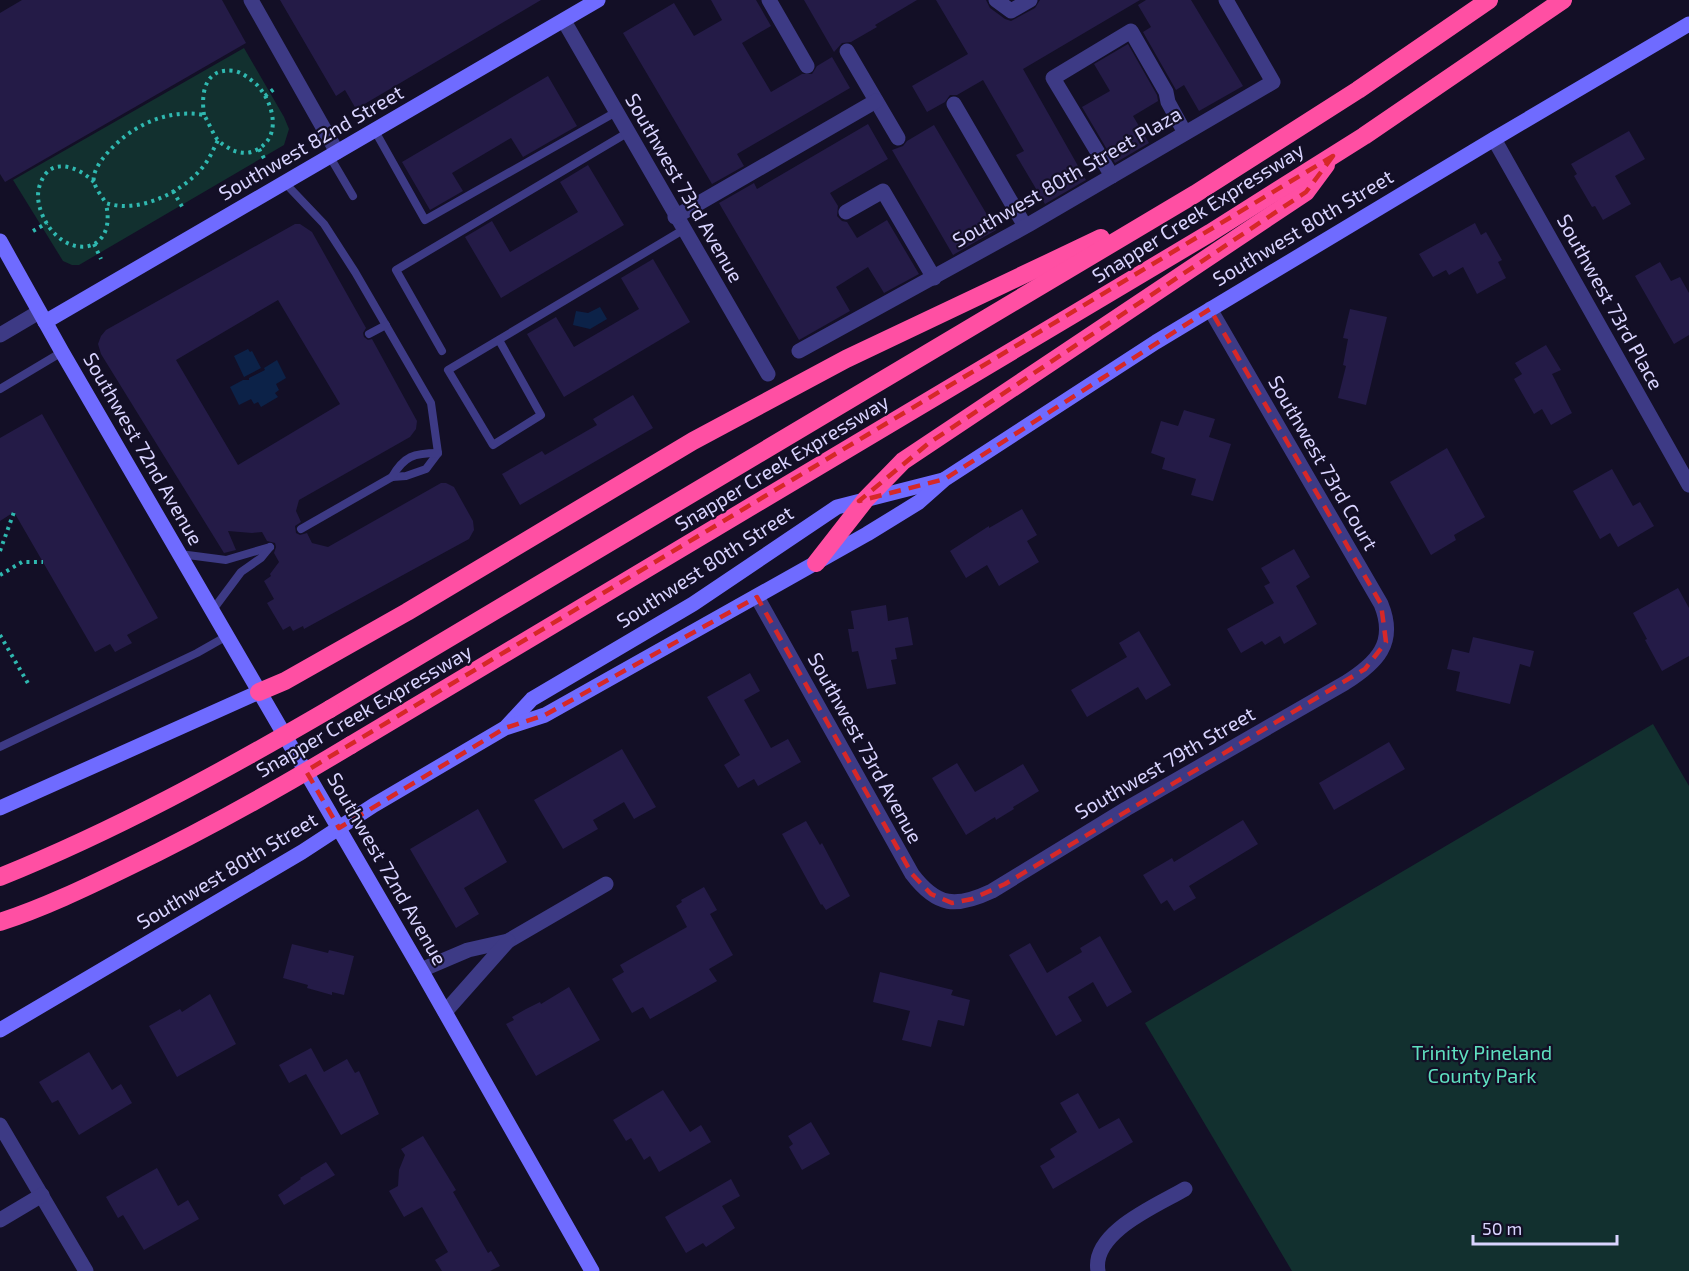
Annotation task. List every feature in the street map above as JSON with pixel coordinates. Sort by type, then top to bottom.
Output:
[{"type":"highway","name":"Snapper Creek Expressway","points":[[0,877],[101,834],[169,800],[330,709],[1195,194],[1358,90],[1490,0]]},
{"type":"highway","name":"Snapper Creek Expressway","points":[[0,922],[57,900],[149,857],[246,806],[351,745],[1105,297],[1333,156],[1563,0]]},
{"type":"highway","points":[[816,563],[866,499],[892,471],[916,452],[1306,192],[1333,156]]},
{"type":"highway","points":[[259,692],[285,681],[589,505],[693,441],[836,364],[1195,194]]},
{"type":"street","points":[[251,0],[334,154]]},
{"type":"street","name":"Southwest 82nd Street","points":[[0,335],[42,317],[285,183],[598,0]]},
{"type":"street","points":[[769,0],[807,66]]},
{"type":"street","points":[[996,0],[1011,11],[1030,0]]},
{"type":"street","name":"Southwest 80th Street Plaza","points":[[799,351],[934,278],[1273,82],[1226,0]]},
{"type":"street","name":"Southwest 73rd Avenue","points":[[564,21],[679,224],[768,374]]},
{"type":"street","name":"Southwest 80th Street","points":[[0,1030],[505,728],[545,715],[757,597],[919,502],[945,479],[1156,342],[1689,24]]},
{"type":"street","points":[[1112,176],[1053,78],[1131,31],[1166,92],[1168,102],[1185,133]]},
{"type":"street","points":[[847,51],[898,138]]},
{"type":"street","points":[[679,224],[876,101]]},
{"type":"street","points":[[954,104],[1025,226]]},
{"type":"street","name":"Southwest 73rd Place","points":[[1494,139],[1689,485]]},
{"type":"street","points":[[846,212],[883,191],[934,278]]},
{"type":"street","name":"Southwest 72nd Avenue","points":[[0,241],[592,1271]]},
{"type":"street","name":"Southwest 73rd Court","points":[[1210,309],[1381,604],[1388,626],[1386,642]]},
{"type":"street","name":"Southwest 80th Street","points":[[505,728],[532,699],[693,604],[824,515],[846,503],[945,479]]},
{"type":"street","name":"Southwest 73rd Avenue","points":[[757,597],[912,874],[931,894],[952,903]]},
{"type":"street","name":"Southwest 79th Street","points":[[952,903],[972,899],[992,891],[1126,809],[1345,683],[1374,661],[1386,642]]},
{"type":"street","points":[[0,808],[259,692]]},
{"type":"street","points":[[421,970],[468,950],[508,941],[606,884]]},
{"type":"street","points":[[445,1012],[508,941]]},
{"type":"street","points":[[468,950],[480,973]]},
{"type":"street","points":[[0,1125],[86,1271]]},
{"type":"street","points":[[1098,1268],[1104,1245],[1118,1229],[1185,1189]]},
{"type":"street","points":[[0,1220],[42,1196]]},
{"type":"lane","points":[[375,131],[425,220],[616,112]]},
{"type":"lane","points":[[442,351],[396,270],[627,133]]},
{"type":"lane","points":[[334,154],[353,196]]},
{"type":"lane","points":[[285,183],[324,224],[355,272],[431,403],[438,453],[426,469],[406,476],[392,477],[301,529]]},
{"type":"lane","points":[[499,340],[541,415],[493,445],[448,370],[499,340],[679,224]]},
{"type":"lane","points":[[369,334],[386,325]]},
{"type":"lane","points":[[0,389],[62,352]]},
{"type":"lane","points":[[392,477],[398,466],[412,455],[438,453]]},
{"type":"lane","points":[[179,554],[226,560],[270,547],[261,558],[241,572],[212,611]]},
{"type":"lane","points":[[0,747],[197,653],[227,636]]},
{"type":"path","points":[[234,71],[253,82],[265,96],[273,126],[271,137],[259,149],[251,152],[237,152],[218,140],[204,115],[202,101],[208,80],[215,74],[234,71]]},
{"type":"path","points":[[265,96],[274,89]]},
{"type":"path","points":[[94,182],[94,174],[100,162],[126,134],[140,126],[168,116],[193,113],[204,115]]},
{"type":"path","points":[[106,203],[123,206],[161,198],[191,179],[202,167],[218,140]]},
{"type":"path","points":[[259,149],[266,162]]},
{"type":"path","points":[[65,166],[74,168],[94,182],[106,203],[107,224],[104,234],[94,244],[80,248],[69,245],[59,238],[47,223],[39,205],[38,195],[43,177],[49,171],[65,166]]},
{"type":"path","points":[[173,191],[184,210]]},
{"type":"path","points":[[33,231],[47,223]]},
{"type":"path","points":[[94,244],[101,259]]},
{"type":"path","points":[[0,551],[14,512]]},
{"type":"path","points":[[0,575],[22,562],[43,562]]},
{"type":"path","points":[[0,635],[29,685]]},
{"type":"highlighted area","points":[[1333,156],[1306,192],[929,443],[859,501],[945,479],[1210,309],[1381,604],[1386,642],[1365,669],[1005,884],[972,899],[952,903],[931,894],[912,874],[757,597],[545,715],[505,728],[339,828],[306,771]]},
{"type":"green space","points":[[244,48],[289,129],[284,145],[79,265],[63,261],[13,180]]},
{"type":"green space","name":"Trinity Pineland County Park","points":[[1653,724],[1689,786],[1689,1271],[1292,1271],[1145,1023]]},
{"type":"water","points":[[600,307],[607,319],[590,329],[573,325],[576,311],[588,313]]},
{"type":"water","points":[[248,349],[252,351],[261,368],[244,377],[234,356]]},
{"type":"water","points":[[277,360],[286,378],[276,384],[279,390],[275,393],[278,397],[261,407],[258,402],[254,404],[251,399],[239,405],[230,387],[243,380],[249,380]]},
{"type":"building","points":[[22,0],[222,0],[246,43],[5,182],[0,174],[0,13]]},
{"type":"building","points":[[280,0],[541,0],[356,109],[345,90],[336,96]]},
{"type":"building","points":[[711,0],[756,0],[771,26],[742,43],[771,92],[802,74],[812,74],[817,66],[832,57],[850,88],[737,154],[744,166],[712,184],[623,33],[674,3],[694,36],[722,20]]},
{"type":"building","points":[[804,0],[917,0],[851,42],[842,43],[834,52]]},
{"type":"building","points":[[936,0],[986,0],[990,8],[1011,21],[1035,8],[1040,0],[1140,0],[1023,69],[1086,180],[1045,204],[1016,155],[1024,151],[983,80],[957,95],[950,95],[945,102],[927,112],[912,86],[968,54]]},
{"type":"building","points":[[1146,0],[1191,0],[1243,86],[1199,111],[1184,85],[1176,90],[1143,32],[1151,27],[1138,5]]},
{"type":"building","points":[[1128,44],[1157,95],[1158,101],[1133,116],[1149,143],[1115,163],[1082,107],[1110,91],[1094,64]]},
{"type":"building","points":[[548,76],[577,126],[523,157],[511,138],[452,173],[463,191],[430,210],[402,162]]},
{"type":"building","points":[[868,124],[888,159],[830,193],[838,206],[837,216],[847,222],[857,238],[887,220],[919,274],[884,293],[868,267],[836,287],[850,311],[799,340],[719,203],[754,183],[757,189]]},
{"type":"building","points":[[934,125],[996,230],[953,255],[892,150],[903,146],[907,141]]},
{"type":"building","points":[[1629,131],[1645,159],[1615,176],[1631,204],[1603,220],[1595,206],[1592,207],[1574,176],[1577,174],[1571,164]]},
{"type":"building","points":[[588,165],[624,225],[501,298],[465,237],[492,221],[510,252],[578,212],[560,182]]},
{"type":"building","points":[[1475,223],[1481,235],[1486,232],[1502,260],[1498,262],[1506,278],[1477,294],[1463,267],[1449,275],[1446,270],[1433,277],[1419,254]]},
{"type":"building","points":[[295,224],[300,224],[312,232],[366,328],[363,333],[364,337],[368,340],[372,339],[417,421],[416,429],[410,437],[299,500],[296,511],[301,522],[295,526],[296,533],[300,535],[307,533],[312,543],[328,547],[441,483],[446,483],[454,487],[473,521],[474,530],[469,539],[304,629],[303,626],[293,631],[290,626],[283,630],[267,603],[274,599],[264,581],[271,576],[270,574],[279,562],[274,553],[275,543],[267,541],[262,532],[228,531],[236,550],[224,553],[101,354],[98,344],[106,330]],"holes":[[[278,300],[340,404],[238,465],[176,360]]]},
{"type":"building","points":[[653,259],[690,322],[564,397],[527,334],[556,317],[574,347],[639,309],[621,278]]},
{"type":"building","points":[[1660,262],[1671,281],[1680,277],[1689,293],[1689,335],[1674,344],[1635,276]]},
{"type":"building","points":[[1350,309],[1387,317],[1366,405],[1338,398],[1346,366],[1343,365],[1348,339],[1343,338]]},
{"type":"building","points":[[1546,345],[1561,370],[1552,374],[1572,413],[1551,425],[1542,409],[1534,414],[1514,379],[1522,374],[1515,363]]},
{"type":"building","points":[[633,395],[653,428],[520,505],[502,474],[542,451],[545,455],[597,425],[593,419]]},
{"type":"building","points":[[1184,410],[1215,419],[1209,437],[1231,444],[1213,501],[1191,495],[1196,479],[1162,469],[1165,458],[1151,453],[1161,421],[1178,426]]},
{"type":"building","points":[[42,414],[158,618],[127,635],[132,643],[115,652],[110,644],[95,652],[14,512],[0,521],[0,438]]},
{"type":"building","points":[[1447,448],[1485,517],[1454,535],[1456,540],[1431,555],[1390,482]]},
{"type":"building","points":[[1612,469],[1633,506],[1640,502],[1654,526],[1618,547],[1610,533],[1600,539],[1573,491]]},
{"type":"building","points":[[1022,509],[1037,535],[1027,541],[1039,562],[999,586],[987,565],[966,578],[950,551],[989,526],[989,528]]},
{"type":"building","points":[[1294,549],[1310,577],[1296,586],[1317,624],[1284,644],[1280,636],[1265,645],[1262,641],[1241,653],[1227,629],[1274,603],[1264,586],[1270,583],[1261,568]]},
{"type":"building","points":[[1678,588],[1689,608],[1689,656],[1662,671],[1633,613]]},
{"type":"building","points":[[886,605],[888,621],[908,617],[913,645],[895,648],[897,659],[891,660],[896,684],[867,689],[858,651],[852,652],[848,629],[854,629],[851,611]]},
{"type":"building","points":[[1139,631],[1171,685],[1146,700],[1138,687],[1087,717],[1071,690],[1127,657],[1119,643]]},
{"type":"building","points":[[1473,637],[1534,651],[1530,667],[1520,664],[1510,704],[1456,691],[1460,672],[1447,669],[1452,649],[1469,653]]},
{"type":"building","points":[[750,673],[760,691],[744,700],[771,748],[788,739],[801,762],[758,786],[754,779],[738,788],[724,765],[740,755],[707,697]]},
{"type":"building","points":[[1389,742],[1405,769],[1334,810],[1319,783]]},
{"type":"building","points":[[622,749],[656,807],[634,819],[624,802],[593,820],[598,829],[563,849],[534,800]]},
{"type":"building","points":[[957,763],[975,792],[1023,764],[1039,791],[996,820],[995,817],[966,835],[932,778]]},
{"type":"building","points":[[478,809],[507,862],[464,888],[479,914],[456,928],[410,849]]},
{"type":"building","points":[[1243,820],[1258,844],[1189,886],[1196,898],[1174,911],[1167,900],[1161,904],[1143,875],[1172,858],[1174,862]]},
{"type":"building","points":[[806,821],[820,845],[822,843],[850,896],[826,910],[821,905],[782,834]]},
{"type":"building","points":[[704,887],[717,910],[710,914],[733,955],[709,969],[717,981],[650,1019],[643,1007],[632,1013],[612,979],[624,972],[620,965],[687,927],[676,906],[682,902],[681,900]]},
{"type":"building","points":[[1100,936],[1132,992],[1107,1007],[1093,982],[1068,997],[1082,1021],[1056,1036],[1009,955],[1030,943],[1047,973],[1082,952],[1080,948]]},
{"type":"building","points":[[292,944],[328,953],[329,950],[354,956],[344,995],[332,992],[332,995],[283,978]]},
{"type":"building","points":[[880,972],[953,990],[951,995],[970,1000],[964,1026],[938,1020],[931,1047],[902,1040],[910,1011],[873,1002]]},
{"type":"building","points":[[569,987],[600,1040],[536,1076],[506,1024],[514,1020],[512,1017],[540,1002],[541,1004]]},
{"type":"building","points":[[210,994],[236,1044],[177,1077],[149,1026],[180,1009],[182,1012]]},
{"type":"building","points":[[311,1048],[324,1072],[347,1059],[355,1073],[359,1071],[379,1114],[341,1135],[306,1074],[289,1083],[279,1065]]},
{"type":"building","points":[[89,1052],[112,1090],[121,1084],[132,1103],[79,1135],[58,1100],[52,1103],[39,1082]]},
{"type":"building","points":[[663,1090],[690,1132],[701,1125],[711,1142],[659,1172],[650,1156],[644,1160],[631,1138],[626,1141],[613,1120]]},
{"type":"building","points":[[1078,1093],[1099,1129],[1119,1118],[1133,1142],[1053,1189],[1040,1166],[1055,1157],[1050,1149],[1077,1132],[1060,1103]]},
{"type":"building","points":[[811,1122],[830,1154],[802,1170],[789,1147],[793,1144],[788,1136]]},
{"type":"building","points":[[423,1136],[456,1190],[453,1192],[488,1253],[491,1251],[500,1266],[490,1271],[442,1271],[435,1260],[448,1252],[422,1207],[404,1217],[389,1191],[398,1186],[399,1170],[405,1155],[401,1149]]},
{"type":"building","points":[[326,1162],[335,1175],[284,1205],[278,1195]]},
{"type":"building","points":[[157,1168],[178,1206],[188,1200],[199,1219],[144,1250],[123,1215],[118,1218],[106,1197]]},
{"type":"building","points":[[731,1179],[740,1196],[722,1206],[735,1228],[706,1247],[703,1243],[686,1253],[665,1217]]}]
